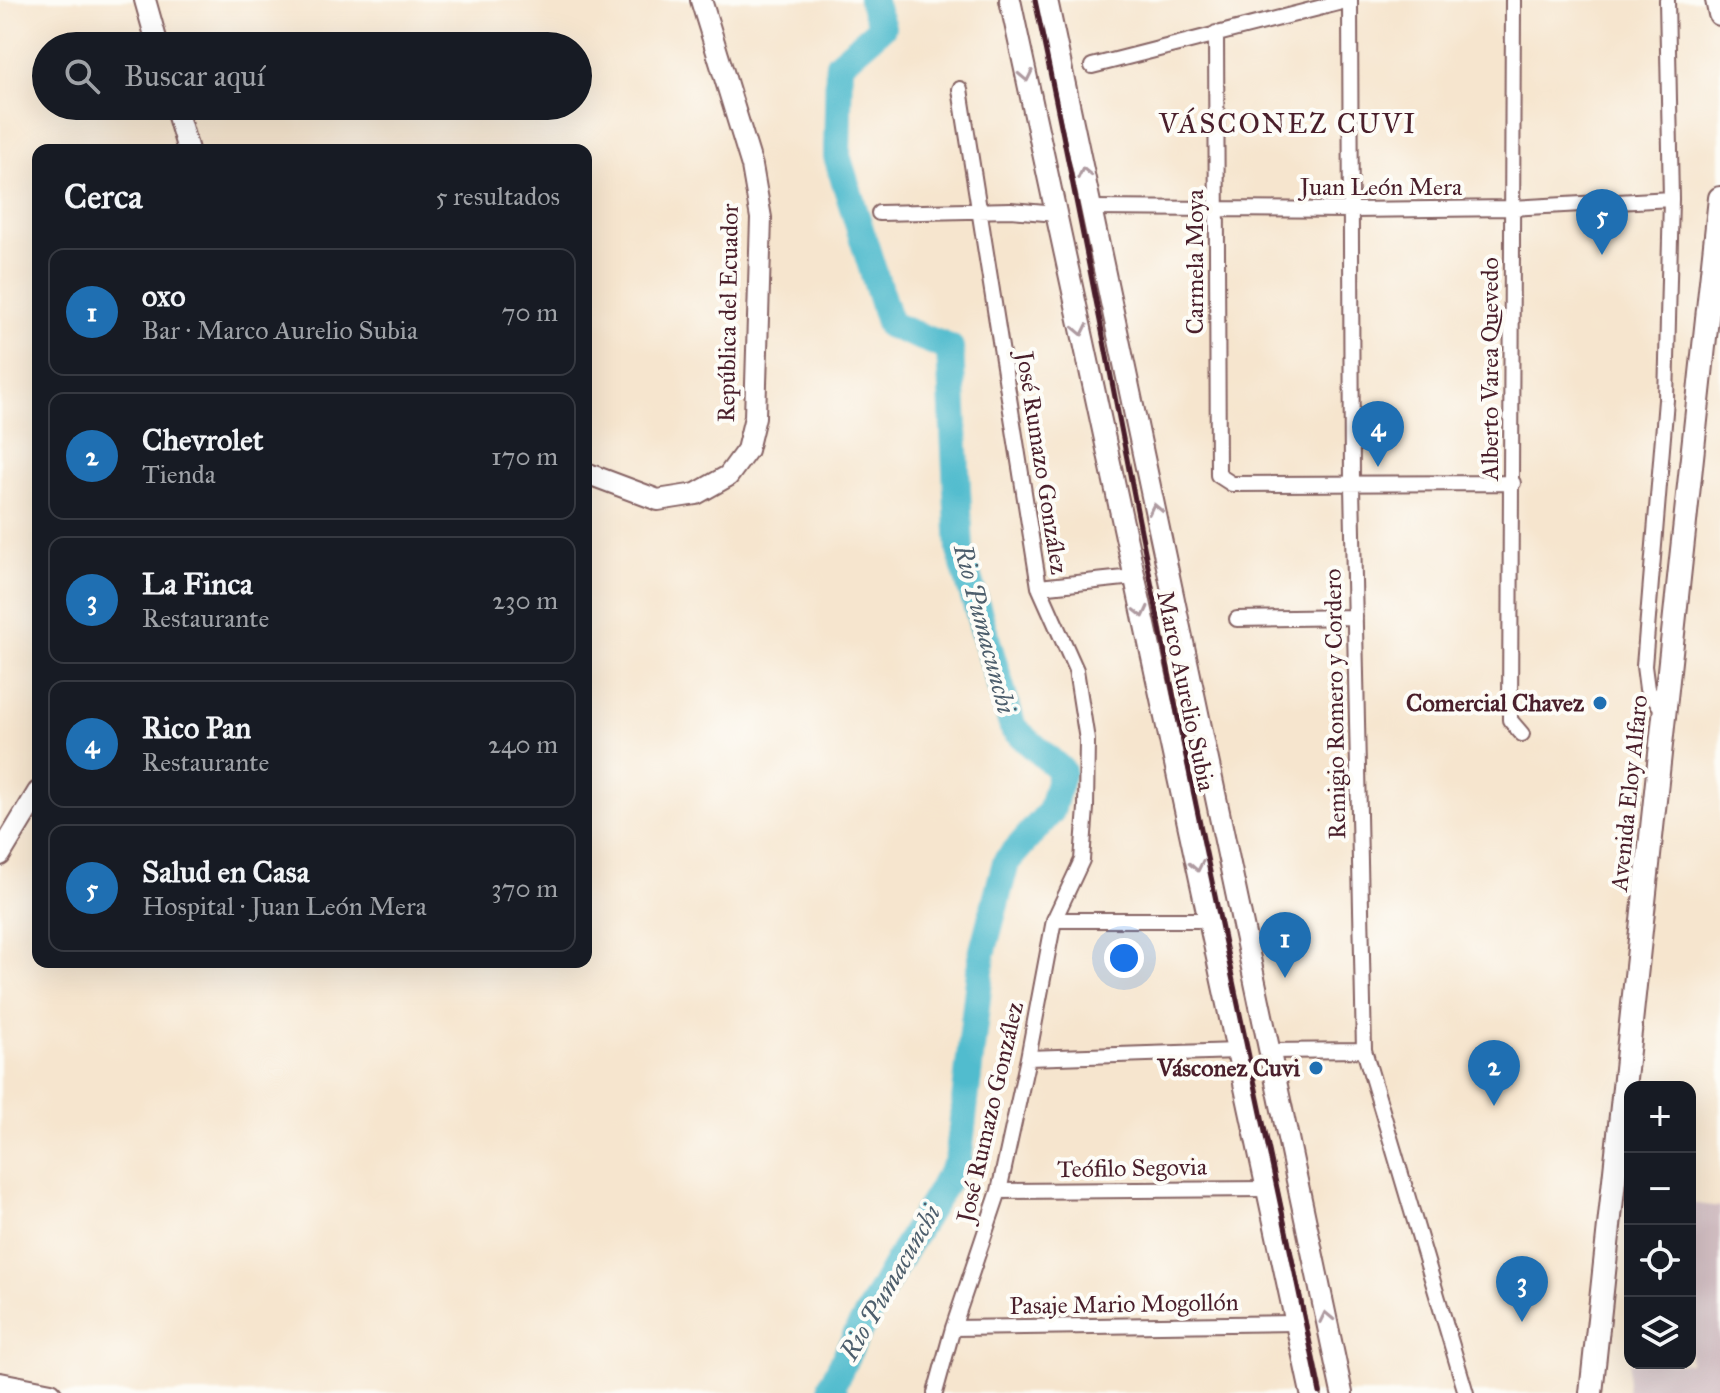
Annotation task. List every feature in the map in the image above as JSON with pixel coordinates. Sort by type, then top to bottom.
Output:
[{"type":"main road","points":[[145,0],[154,32]]},
{"type":"main road","name":"República del Ecuador","points":[[592,475],[658,500],[696,494],[728,476],[747,450],[755,417],[761,218],[752,166],[701,0]]},
{"type":"main road","name":"Marco Aurelio Subia","points":[[1010,0],[1311,1393]]},
{"type":"main road","name":"Marco Aurelio Subia","points":[[1047,0],[1342,1393]]},
{"type":"main road","points":[[1717,0],[1720,14]]},
{"type":"main road","points":[[179,120],[186,144]]},
{"type":"main road","name":"Avenida Eloy Alfaro","points":[[1591,1393],[1720,198]]},
{"type":"main road","points":[[0,855],[32,802]]},
{"type":"main road","points":[[0,1383],[51,1393]]},
{"type":"street","points":[[1092,66],[1350,0]]},
{"type":"street","name":"Remigio Romero y Cordero","points":[[1350,0],[1352,486],[1364,1050],[1466,1393]]},
{"type":"street","name":"Alberto Varea Quevedo","points":[[1513,0],[1510,720],[1522,734]]},
{"type":"street","points":[[1663,710],[1647,689],[1644,666],[1666,400],[1671,199],[1667,0]]},
{"type":"street","name":"Carmela Moya","points":[[1216,33],[1218,475],[1232,484],[1352,486]]},
{"type":"street","name":"José Rumazo González","points":[[935,1393],[953,1328],[999,1191],[1054,920],[1082,860],[1086,808],[1087,740],[1076,670],[1039,587],[960,89]]},
{"type":"street","name":"Juan León Mera","points":[[1091,208],[1511,208],[1671,199]]},
{"type":"street","points":[[879,213],[1011,210],[1056,214]]},
{"type":"street","points":[[1352,486],[1513,483]]},
{"type":"street","points":[[1039,587],[1134,577]]},
{"type":"street","points":[[1237,619],[1355,617]]},
{"type":"street","points":[[1054,920],[1209,920]]},
{"type":"street","points":[[1269,1051],[1364,1050]]},
{"type":"street","points":[[1028,1058],[1237,1051]]},
{"type":"street","name":"Teófilo Segovia","points":[[999,1191],[1267,1189]]},
{"type":"street","name":"Pasaje Mario Mogollón","points":[[953,1328],[1296,1323]]},
{"type":"shaded area","points":[[1696,1204],[1720,1207],[1720,1393],[1627,1393],[1629,1369],[1696,1369]]},
{"type":"waterway","name":"Rio Pumacunchi","points":[[834,1393],[832,1385],[856,1336],[958,1162],[982,954],[1006,862],[1051,811],[1062,771],[1013,728],[960,551],[950,348],[890,325],[837,156],[839,64],[882,27],[872,0]]},
{"type":"railway","points":[[1035,0],[1181,732],[1320,1393]]},
{"type":"place","name":"Salud en Casa","points":[[1602,255]]},
{"type":"place","name":"Rico Pan","points":[[1378,467]]},
{"type":"place","name":"Comercial Chavez","points":[[1600,703]]},
{"type":"place","name":"oxo","points":[[1285,978]]},
{"type":"place","name":"Vásconez Cuvi","points":[[1316,1068]]},
{"type":"place","name":"Chevrolet","points":[[1494,1106]]},
{"type":"place","name":"La Finca","points":[[1522,1322]]},
{"type":"district","name":"VÁSCONEZ CUVI","points":[[1288,123]]}]
